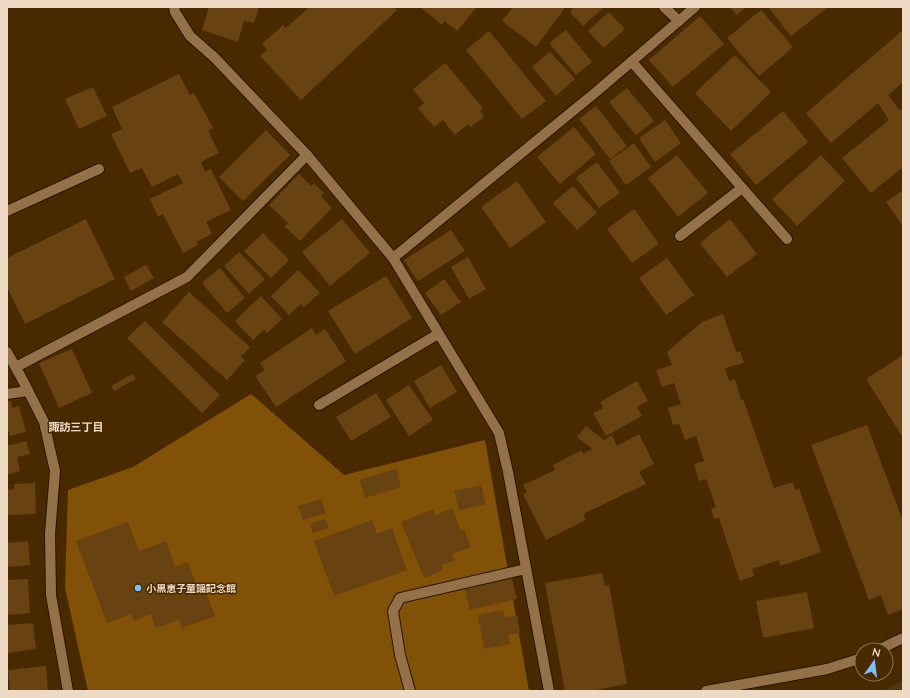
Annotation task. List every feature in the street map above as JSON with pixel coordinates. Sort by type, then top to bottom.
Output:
[{"type":"street","points":[[174,7],[175,12],[190,36],[215,58],[307,155],[393,258],[499,433],[508,472],[549,691]]},
{"type":"street","points":[[664,7],[679,21]]},
{"type":"street","points":[[393,258],[596,92],[695,7]]},
{"type":"street","points":[[632,62],[787,239]]},
{"type":"street","points":[[16,367],[187,277],[307,155]]},
{"type":"street","points":[[7,211],[99,170]]},
{"type":"street","points":[[680,236],[742,188]]},
{"type":"street","points":[[319,404],[438,334]]},
{"type":"street","points":[[7,352],[44,422],[55,471],[50,534],[51,595],[68,691]]},
{"type":"street","points":[[7,394],[28,390]]},
{"type":"street","points":[[410,691],[400,655],[393,611],[400,598],[526,569]]},
{"type":"street","points":[[706,691],[827,669],[854,661]]},
{"type":"shaded area","points":[[251,394],[344,475],[485,440],[529,691],[88,691],[65,588],[68,490],[133,467]]},
{"type":"shaded area","points":[[903,680],[903,691],[883,691]]},
{"type":"building","points":[[209,7],[259,7],[254,23],[244,21],[238,42],[202,30]]},
{"type":"building","points":[[309,7],[394,7],[397,10],[301,100],[260,56],[267,50],[262,44],[283,25],[286,28]]},
{"type":"building","points":[[420,7],[476,8],[457,31],[444,21],[442,25]]},
{"type":"building","points":[[513,7],[562,7],[564,9],[536,47],[502,21]]},
{"type":"building","points":[[574,7],[604,7],[583,26],[570,12]]},
{"type":"building","points":[[730,7],[746,7],[737,15]]},
{"type":"building","points":[[768,7],[828,7],[791,36]]},
{"type":"building","points":[[761,10],[793,47],[759,76],[727,38]]},
{"type":"building","points":[[609,12],[625,29],[604,48],[588,31]]},
{"type":"building","points":[[700,16],[724,44],[673,87],[649,60]]},
{"type":"building","points":[[566,30],[592,62],[576,75],[549,43]]},
{"type":"building","points":[[903,30],[903,82],[888,95],[900,111],[903,108],[903,167],[871,193],[842,158],[889,120],[878,103],[831,143],[806,113]]},
{"type":"building","points":[[489,31],[546,101],[522,119],[466,50]]},
{"type":"building","points":[[550,52],[575,79],[556,96],[532,67]]},
{"type":"building","points":[[735,55],[771,92],[731,131],[695,93]]},
{"type":"building","points":[[445,63],[483,108],[480,111],[484,117],[471,127],[468,124],[455,135],[443,120],[434,127],[418,108],[424,103],[413,89]]},
{"type":"building","points":[[179,74],[190,95],[194,93],[213,128],[208,131],[219,153],[201,162],[205,172],[211,169],[231,210],[206,222],[212,234],[196,242],[198,245],[183,253],[163,214],[158,217],[150,199],[183,183],[178,174],[152,187],[142,168],[130,173],[111,134],[122,129],[112,107]]},
{"type":"building","points":[[93,87],[107,116],[79,129],[65,99]]},
{"type":"building","points":[[627,88],[654,121],[636,135],[609,102]]},
{"type":"building","points":[[596,106],[627,146],[610,159],[579,119]]},
{"type":"building","points":[[783,111],[808,142],[756,185],[730,154]]},
{"type":"building","points":[[665,120],[681,143],[655,162],[639,138]]},
{"type":"building","points":[[574,127],[596,154],[560,184],[537,157]]},
{"type":"building","points":[[266,130],[290,155],[243,201],[219,177]]},
{"type":"building","points":[[634,143],[651,167],[626,185],[609,161]]},
{"type":"building","points":[[677,155],[708,193],[678,217],[648,178]]},
{"type":"building","points":[[821,155],[845,181],[797,226],[772,199]]},
{"type":"building","points":[[597,162],[620,193],[599,208],[576,178]]},
{"type":"building","points":[[299,174],[311,186],[314,183],[324,193],[321,196],[332,208],[300,241],[284,226],[288,223],[269,205]]},
{"type":"building","points":[[517,181],[546,222],[510,248],[481,207]]},
{"type":"building","points":[[573,186],[597,213],[577,230],[553,203]]},
{"type":"building","points":[[903,190],[903,226],[886,202]]},
{"type":"building","points":[[634,209],[659,244],[632,263],[607,229]]},
{"type":"building","points":[[86,219],[115,279],[25,324],[7,287],[7,258]]},
{"type":"building","points":[[342,219],[370,253],[330,286],[302,252]]},
{"type":"building","points":[[730,219],[757,254],[727,277],[700,243]]},
{"type":"building","points":[[451,230],[465,251],[418,281],[404,260]]},
{"type":"building","points":[[263,233],[289,260],[271,278],[244,251]]},
{"type":"building","points":[[239,252],[265,279],[249,294],[224,266]]},
{"type":"building","points":[[468,257],[486,289],[469,299],[451,267]]},
{"type":"building","points":[[667,258],[694,295],[666,315],[639,278]]},
{"type":"building","points":[[146,265],[154,278],[131,291],[124,277]]},
{"type":"building","points":[[220,268],[245,298],[227,313],[202,283]]},
{"type":"building","points":[[298,270],[320,293],[304,307],[301,304],[289,315],[271,296]]},
{"type":"building","points":[[386,276],[412,318],[355,354],[328,311]]},
{"type":"building","points":[[444,279],[461,302],[441,315],[425,293]]},
{"type":"building","points":[[189,292],[250,347],[241,357],[245,360],[227,380],[162,322]]},
{"type":"building","points":[[261,296],[282,319],[267,333],[264,330],[253,340],[235,321]]},
{"type":"building","points":[[723,314],[736,352],[740,351],[744,363],[725,368],[729,381],[735,379],[741,400],[743,399],[774,488],[793,482],[795,490],[799,488],[821,552],[780,566],[779,560],[752,569],[754,576],[740,581],[719,518],[714,519],[711,509],[716,507],[706,479],[699,481],[694,464],[704,461],[696,436],[685,440],[679,424],[673,425],[668,408],[681,404],[674,383],[662,387],[656,370],[672,365],[667,352],[702,322]]},
{"type":"building","points":[[145,321],[220,395],[202,413],[127,338]]},
{"type":"building","points":[[312,328],[316,335],[325,329],[346,361],[276,407],[255,376],[265,370],[260,363]]},
{"type":"building","points":[[72,349],[92,393],[59,408],[39,363]]},
{"type":"building","points":[[903,355],[903,438],[866,379]]},
{"type":"building","points":[[441,365],[457,392],[430,408],[414,381]]},
{"type":"building","points":[[132,374],[136,379],[114,391],[111,386]]},
{"type":"building","points":[[637,381],[648,401],[637,407],[642,416],[606,436],[593,413],[603,408],[600,402]]},
{"type":"building","points":[[409,385],[433,420],[409,436],[386,400]]},
{"type":"building","points":[[376,393],[391,417],[351,441],[336,417]]},
{"type":"building","points":[[11,401],[12,408],[19,406],[26,432],[10,436],[9,431],[7,431],[7,402]]},
{"type":"building","points":[[867,425],[903,521],[903,609],[888,615],[881,595],[869,600],[811,445]]},
{"type":"building","points":[[586,426],[604,440],[612,435],[617,446],[639,434],[654,464],[639,472],[646,484],[583,514],[586,520],[546,540],[523,494],[527,492],[523,485],[555,470],[553,465],[582,450],[583,454],[592,449],[577,437]]},
{"type":"building","points":[[26,441],[30,454],[17,457],[20,471],[7,475],[7,446]]},
{"type":"building","points":[[396,469],[401,487],[365,498],[360,480]]},
{"type":"building","points":[[35,483],[36,514],[7,515],[7,490],[14,489],[14,484]]},
{"type":"building","points":[[481,485],[486,504],[459,510],[454,491]]},
{"type":"building","points":[[321,499],[326,513],[303,520],[298,506]]},
{"type":"building","points":[[452,508],[461,531],[464,529],[471,547],[452,554],[455,560],[442,565],[443,570],[424,578],[401,522],[433,509],[436,515]]},
{"type":"building","points":[[325,519],[329,528],[313,533],[310,524]]},
{"type":"building","points":[[372,520],[377,534],[392,528],[407,570],[334,596],[314,541]]},
{"type":"building","points":[[128,522],[139,551],[166,541],[175,567],[188,562],[196,584],[202,582],[215,616],[182,628],[179,620],[156,628],[151,614],[134,621],[131,614],[107,623],[76,541]]},
{"type":"building","points":[[28,541],[30,565],[7,567],[7,543]]},
{"type":"building","points":[[602,573],[605,586],[609,585],[627,684],[590,691],[565,691],[545,583]]},
{"type":"building","points":[[511,575],[517,599],[470,610],[464,587]]},
{"type":"building","points":[[28,579],[30,613],[7,615],[7,580]]},
{"type":"building","points":[[807,592],[814,628],[763,638],[756,601]]},
{"type":"building","points":[[503,610],[505,618],[517,615],[520,633],[508,635],[510,644],[484,649],[478,615]]},
{"type":"building","points":[[33,623],[36,649],[7,653],[7,625]]},
{"type":"building","points":[[46,666],[48,691],[10,691],[8,670]]},
{"type":"place","name":"小黒恵子童謡記念館","points":[[138,588]]},
{"type":"district","name":"諏訪三丁目","points":[[76,427]]}]
